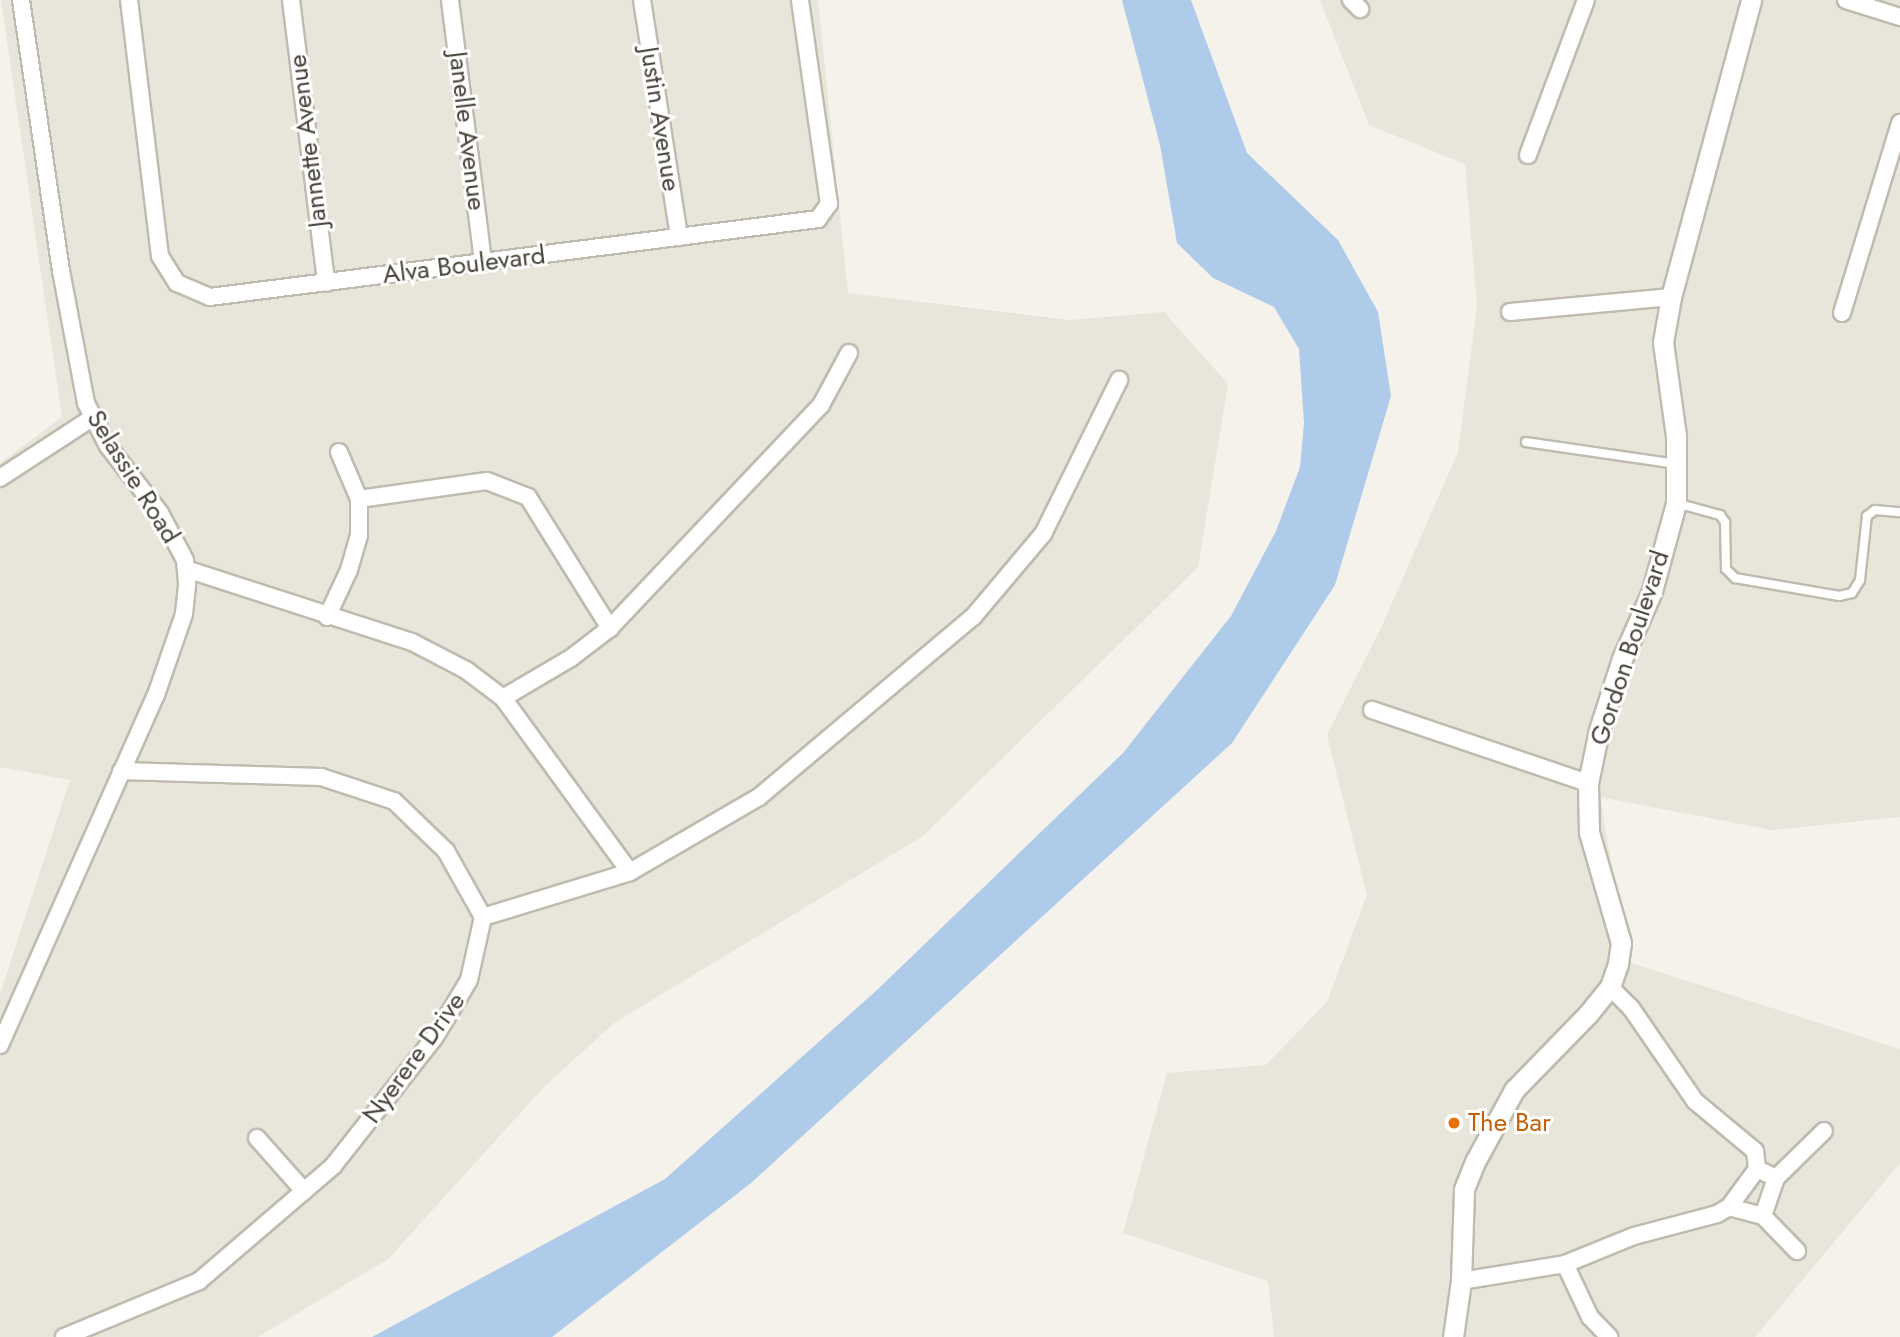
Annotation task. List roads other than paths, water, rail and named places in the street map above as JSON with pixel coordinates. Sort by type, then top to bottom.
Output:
[{"type":"street","name":"Selassie Road","points":[[0,1045],[121,771],[178,634],[184,614],[186,569],[160,513],[108,446],[92,418],[61,271],[21,0]]},
{"type":"street","name":"Alva Boulevard","points":[[129,0],[160,256],[177,283],[210,297],[818,219],[825,214],[829,204],[800,0]]},
{"type":"street","name":"Jannette Avenue","points":[[291,0],[326,283]]},
{"type":"street","name":"Janelle Avenue","points":[[450,0],[483,262]]},
{"type":"street","name":"Justin Avenue","points":[[642,0],[679,237]]},
{"type":"street","points":[[1528,155],[1586,0]]},
{"type":"street","name":"Gordon Boulevard","points":[[1453,1337],[1461,1281],[1464,1189],[1492,1127],[1514,1090],[1610,987],[1621,943],[1590,832],[1588,783],[1599,730],[1622,659],[1652,591],[1675,503],[1676,464],[1663,342],[1671,297],[1751,0]]},
{"type":"street","points":[[1846,0],[1900,17]]},
{"type":"street","points":[[1842,313],[1900,123]]},
{"type":"street","points":[[1510,312],[1671,297]]},
{"type":"street","points":[[503,698],[571,658],[610,628],[821,405],[849,353]]},
{"type":"street","points":[[121,771],[321,777],[394,801],[446,851],[483,917],[630,872],[758,797],[973,617],[1042,534],[1119,380]]},
{"type":"street","points":[[0,478],[92,418]]},
{"type":"street","points":[[327,617],[356,548],[359,499],[339,452]]},
{"type":"street","points":[[359,499],[487,481],[528,497],[610,628]]},
{"type":"street","points":[[186,569],[327,617],[412,642],[466,670],[503,698],[630,872]]},
{"type":"street","points":[[1372,710],[1588,783]]},
{"type":"street","name":"Nyerere Drive","points":[[64,1337],[199,1281],[333,1166],[435,1037],[469,980],[483,917]]},
{"type":"street","points":[[1610,987],[1631,1009],[1695,1101],[1755,1151],[1758,1169],[1729,1207]]},
{"type":"street","points":[[1763,1216],[1772,1200],[1776,1178],[1824,1131]]},
{"type":"street","points":[[257,1138],[304,1191]]},
{"type":"street","points":[[1758,1169],[1776,1178]]},
{"type":"street","points":[[1461,1281],[1565,1264],[1634,1236],[1729,1207],[1763,1216],[1797,1251]]},
{"type":"street","points":[[1565,1264],[1590,1317],[1609,1337]]},
{"type":"lane","points":[[1526,442],[1676,464]]},
{"type":"lane","points":[[1675,503],[1720,515],[1725,522],[1726,569],[1735,578],[1839,596],[1852,593],[1860,580],[1867,516],[1875,510],[1900,512]]},
{"type":"water","points":[[1122,0],[1191,0],[1247,153],[1338,240],[1378,312],[1391,396],[1335,585],[1232,743],[751,1183],[552,1337],[372,1337],[665,1179],[877,990],[1123,753],[1231,616],[1276,531],[1300,467],[1304,423],[1299,349],[1274,307],[1213,278],[1177,243],[1160,145]]},
{"type":"place","name":"The Bar","points":[[1454,1123]]}]
